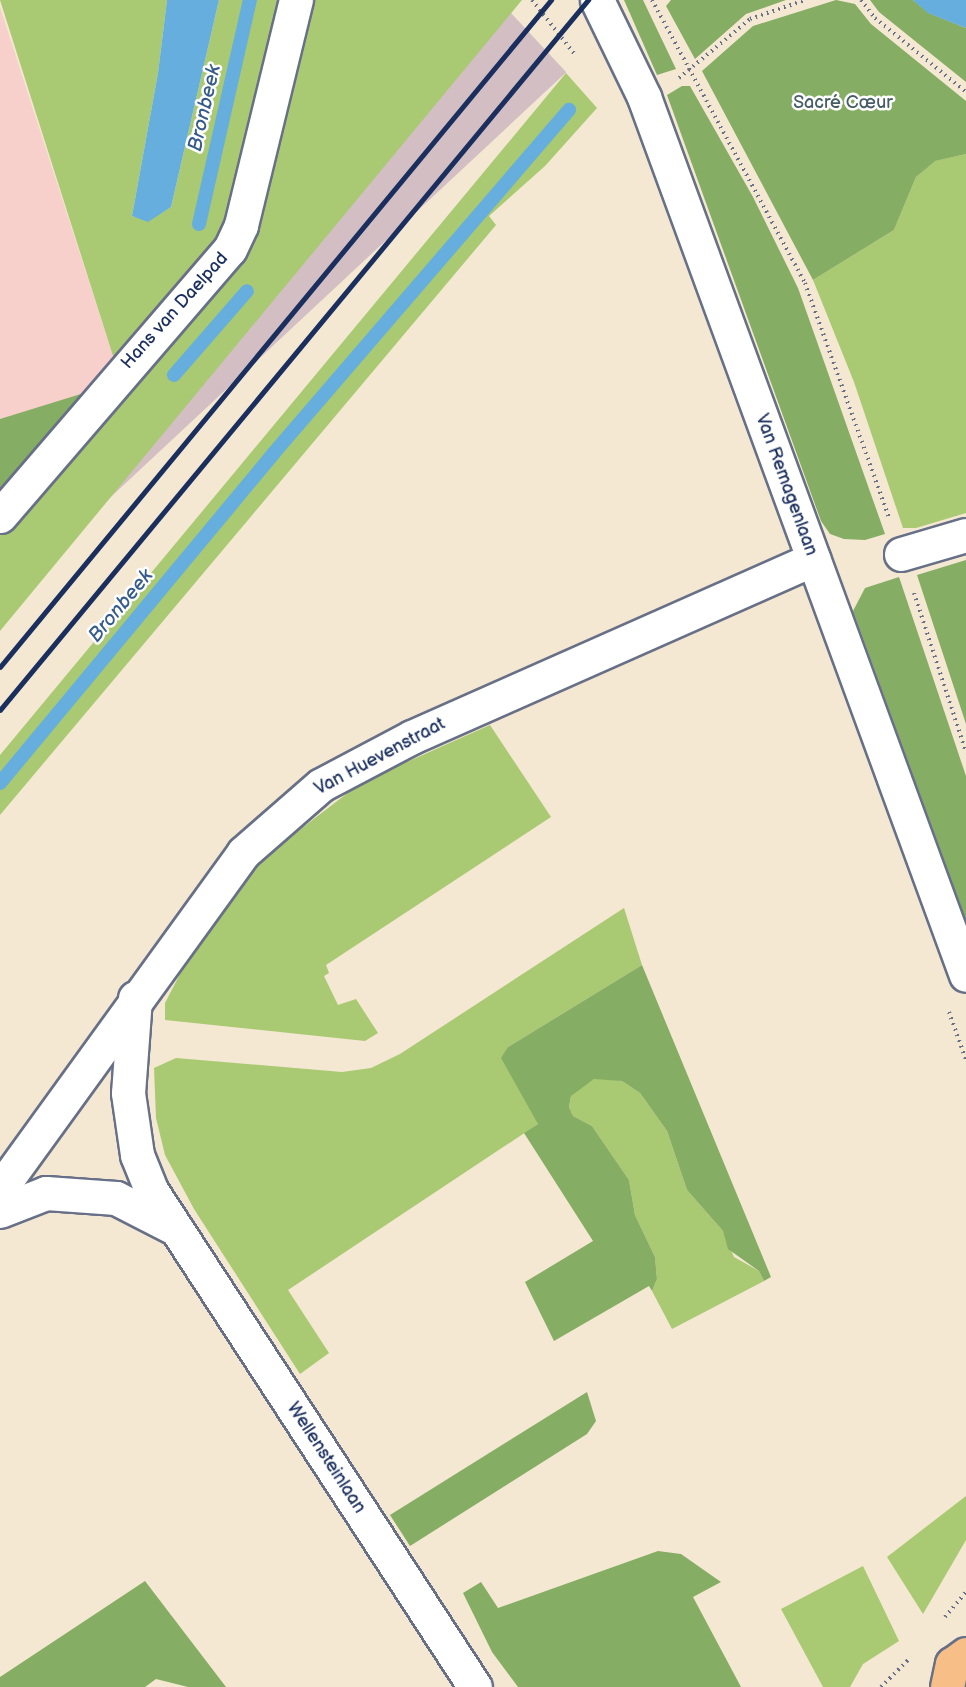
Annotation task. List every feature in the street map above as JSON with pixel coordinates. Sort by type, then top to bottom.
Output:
[{"type":"main road","points":[[947,1687],[952,1664],[966,1654]]},
{"type":"street","name":"Hans van Daelpad","points":[[0,516],[230,249],[241,225],[296,0]]},
{"type":"street","name":"Van Remagenlaan","points":[[597,0],[644,97],[966,975]]},
{"type":"street","points":[[902,554],[966,535]]},
{"type":"street","name":"Van Huevenstraat","points":[[0,1189],[135,998],[243,853],[321,785],[412,737],[813,559]]},
{"type":"street","name":"Wellensteinlaan","points":[[135,998],[128,1093],[137,1155],[151,1190],[475,1687]]},
{"type":"street","name":"Wellensteinlaan","points":[[0,1211],[46,1193],[116,1198],[177,1230]]},
{"type":"path","points":[[532,0],[558,34]]},
{"type":"path","points":[[652,0],[805,283],[902,554],[966,752]]},
{"type":"path","points":[[644,97],[691,70],[750,20],[805,0]]},
{"type":"path","points":[[861,0],[875,18],[966,92]]},
{"type":"shaded area","points":[[0,7],[114,359],[0,495]]},
{"type":"shaded area","points":[[511,13],[566,72],[0,600],[0,490]]},
{"type":"green space","points":[[0,0],[167,0],[158,73],[132,216],[148,221],[171,207],[219,0],[278,0],[232,210],[222,233],[114,359]]},
{"type":"green space","points":[[312,0],[522,0],[0,631],[0,536],[134,375],[224,279]]},
{"type":"green space","points":[[624,0],[643,0],[676,69],[657,75]]},
{"type":"green space","points":[[671,0],[786,0],[746,14],[695,59],[666,6]]},
{"type":"green space","name":"Sacré Cœur","points":[[836,0],[855,4],[871,24],[966,101],[966,154],[935,161],[916,177],[894,230],[813,280],[702,71],[753,26]]},
{"type":"green space","points":[[870,0],[913,0],[929,13],[966,28],[966,82],[879,12]]},
{"type":"green space","points":[[566,73],[597,108],[545,166],[489,216],[496,225],[0,815],[0,755]]},
{"type":"green space","points":[[682,86],[690,86],[753,197],[798,288],[885,534],[865,540],[844,539],[830,534],[821,521],[667,95]]},
{"type":"green space","points":[[966,154],[966,513],[916,528],[903,528],[854,382],[813,280],[894,230],[916,177],[934,161]]},
{"type":"green space","points":[[84,393],[0,493],[0,419]]},
{"type":"green space","points":[[966,560],[966,724],[917,575]]},
{"type":"green space","points":[[899,577],[966,776],[966,920],[853,611],[865,588]]},
{"type":"green space","points":[[490,725],[551,817],[326,965],[329,973],[324,976],[338,1005],[356,999],[378,1033],[365,1041],[165,1020],[165,1003],[181,972],[239,887],[272,851],[362,782]]},
{"type":"green space","points":[[624,908],[642,965],[508,1047],[538,1124],[288,1290],[329,1353],[300,1374],[194,1209],[165,1155],[156,1118],[154,1068],[176,1058],[342,1072],[371,1068],[400,1054]]},
{"type":"green space","points":[[642,965],[771,1277],[764,1281],[759,1271],[728,1249],[723,1231],[687,1190],[667,1131],[640,1093],[622,1081],[594,1079],[571,1096],[569,1107],[573,1116],[592,1126],[629,1180],[635,1215],[655,1257],[657,1279],[652,1291],[649,1286],[554,1341],[525,1282],[593,1241],[524,1133],[538,1124],[501,1058],[508,1047]]},
{"type":"green space","points":[[608,1078],[622,1081],[640,1093],[667,1131],[687,1190],[723,1231],[734,1257],[759,1271],[764,1281],[672,1329],[652,1291],[657,1279],[655,1257],[635,1215],[629,1180],[592,1126],[573,1116],[569,1107],[571,1096],[577,1088],[594,1079]]},
{"type":"green space","points":[[587,1392],[596,1421],[587,1434],[410,1546],[390,1515]]},
{"type":"green space","points":[[966,1496],[966,1540],[923,1614],[887,1557]]},
{"type":"green space","points":[[658,1551],[681,1554],[721,1582],[693,1597],[741,1687],[518,1687],[492,1652],[463,1593],[481,1582],[498,1608]]},
{"type":"green space","points":[[863,1566],[899,1641],[863,1664],[850,1687],[823,1687],[781,1609]]},
{"type":"green space","points":[[145,1581],[226,1687],[188,1687],[156,1679],[145,1687],[0,1687],[0,1677]]},
{"type":"water","points":[[167,0],[219,0],[171,207],[148,222],[132,216],[158,73]]},
{"type":"water","points":[[913,0],[966,0],[966,28],[928,13]]},
{"type":"waterway","name":"Bronbeek","points":[[199,224],[250,0]]},
{"type":"waterway","points":[[0,783],[273,454],[569,110]]},
{"type":"waterway","name":"Bronbeek","points":[[174,375],[247,291]]},
{"type":"railway","points":[[0,667],[551,0]]},
{"type":"railway","points":[[0,710],[588,0]]}]
